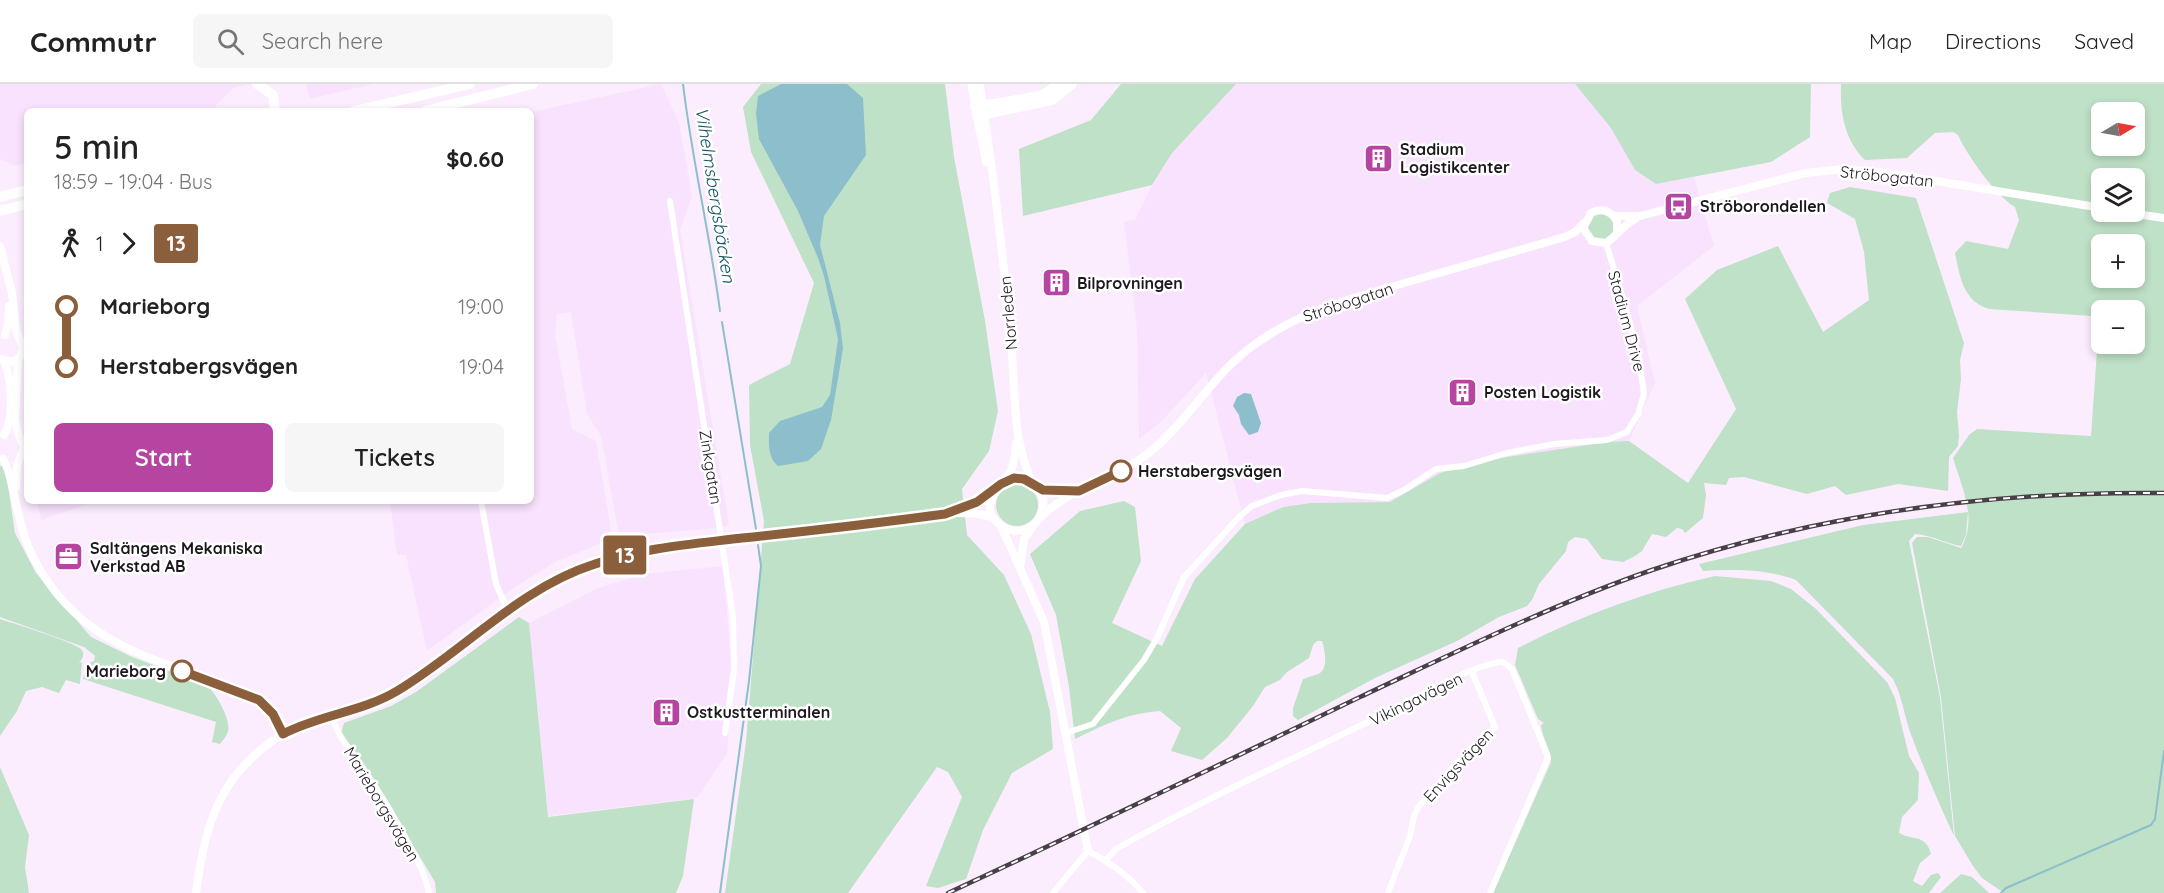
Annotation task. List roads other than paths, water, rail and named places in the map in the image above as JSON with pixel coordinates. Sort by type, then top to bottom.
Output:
[{"type":"highway","points":[[257,84],[273,95],[275,108]]},
{"type":"highway","points":[[367,108],[470,84]]},
{"type":"highway","points":[[437,108],[533,84]]},
{"type":"highway","points":[[980,111],[1041,96],[1060,84]]},
{"type":"highway","points":[[980,111],[1052,100],[1072,84]]},
{"type":"highway","points":[[0,197],[24,191]]},
{"type":"highway","points":[[0,211],[24,205]]},
{"type":"main road","points":[[972,84],[980,111]]},
{"type":"main road","points":[[980,84],[980,111]]},
{"type":"street","name":"Norrleden","points":[[980,111],[994,195],[1010,325],[1017,432]]},
{"type":"street","name":"Ströbogatan","points":[[1617,232],[1625,224],[1640,216],[1798,175],[1843,169],[1887,173],[2091,206]]},
{"type":"street","name":"Zinkgatan","points":[[669,201],[733,617],[734,669],[726,733]]},
{"type":"street","points":[[1596,210],[1604,210],[1614,216],[1618,227],[1617,232],[1606,243],[1597,243],[1587,237],[1583,228],[1584,223],[1587,217],[1596,210]]},
{"type":"street","points":[[2145,215],[2164,218]]},
{"type":"street","name":"Ströbogatan","points":[[1614,216],[1640,216]]},
{"type":"street","name":"Ströbogatan","points":[[1036,523],[1050,509],[1079,491],[1113,476],[1149,452],[1171,432],[1234,360],[1278,328],[1322,308],[1565,237],[1575,232],[1584,223]]},
{"type":"street","name":"Ströbogatan","points":[[1565,237],[1587,237]]},
{"type":"street","name":"Stadium Drive","points":[[1066,733],[1093,724],[1144,660],[1162,628],[1184,577],[1252,506],[1281,495],[1302,491],[1387,498],[1436,469],[1464,466],[1507,453],[1554,444],[1607,440],[1627,432],[1638,414],[1644,394],[1639,358],[1606,243]]},
{"type":"street","points":[[0,246],[12,293],[19,338],[24,348],[18,360],[15,420],[24,447],[16,471],[17,504]]},
{"type":"street","points":[[6,275],[9,313],[2,336],[12,334],[19,338]]},
{"type":"street","points":[[2,437],[8,428],[10,417],[9,377],[2,360],[18,360]]},
{"type":"street","points":[[1017,432],[1023,459],[1043,501],[1042,512],[1024,539],[1020,568]]},
{"type":"street","points":[[994,519],[990,505],[1013,464],[1017,432]]},
{"type":"street","points":[[2,437],[12,434],[20,438]]},
{"type":"street","points":[[1,458],[11,461],[20,458]]},
{"type":"street","points":[[1,458],[9,473],[26,538],[39,569],[52,590],[91,628],[135,653],[259,700],[273,714],[283,734]]},
{"type":"street","points":[[945,514],[977,502],[1014,478],[1024,479],[1035,486]]},
{"type":"street","name":"Ströbogatan","points":[[1035,486],[1048,491],[1079,491]]},
{"type":"street","points":[[482,504],[496,584],[508,611]]},
{"type":"street","points":[[196,893],[209,825],[222,794],[243,766],[262,748],[304,723],[375,702],[396,692],[508,611],[551,583],[596,563],[644,551],[945,514],[979,514],[994,519],[1001,526],[1044,622],[1088,851]]},
{"type":"street","points":[[1001,526],[1017,531],[1036,523]]},
{"type":"street","name":"Vikingavägen","points":[[1106,860],[1116,849],[1246,780],[1472,672],[1497,662],[1503,662],[1512,669],[1548,757],[1490,893]]},
{"type":"street","name":"Envigsvägen","points":[[1388,893],[1419,806],[1461,758],[1495,727],[1472,672]]},
{"type":"street","name":"Marieborgsvägen","points":[[331,716],[339,736],[363,768],[399,828],[427,880],[429,893]]},
{"type":"street","points":[[1088,851],[1106,860],[1138,886],[1143,893]]},
{"type":"street","points":[[1053,893],[1088,851]]},
{"type":"water","points":[[781,84],[847,84],[863,98],[866,155],[824,216],[820,245],[840,323],[843,349],[831,420],[821,449],[808,461],[778,466],[771,455],[769,433],[780,421],[822,407],[830,395],[838,339],[818,258],[798,211],[759,139],[756,114],[758,96]]},
{"type":"water","points":[[1244,393],[1251,394],[1261,423],[1258,432],[1249,435],[1233,406],[1237,397]]},
{"type":"waterway","name":"Vilhelmsbergsbäcken","points":[[683,84],[720,311]]},
{"type":"waterway","name":"Vilhelmsbergsbäcken","points":[[722,322],[756,529]]},
{"type":"waterway","name":"Vilhelmsbergsbäcken","points":[[720,893],[749,681],[761,566],[758,545]]},
{"type":"waterway","points":[[2001,893],[2006,888],[2151,825],[2155,819],[2164,751]]},
{"type":"railway","points":[[948,893],[1468,646],[1577,598],[1652,570],[1777,534],[1841,520],[1905,510],[2034,496],[2164,493]]},
{"type":"place","name":"Stadium Logistikcenter","points":[[1379,158]]},
{"type":"place","name":"Ströborondellen","points":[[1679,206]]},
{"type":"place","name":"Bilprovningen","points":[[1056,283]]},
{"type":"place","name":"Posten Logistik","points":[[1463,392]]},
{"type":"place","name":"Herstabergsvägen","points":[[1121,471]]},
{"type":"place","name":"Saltängens Mekaniska Verkstad AB","points":[[69,557]]},
{"type":"place","name":"Marieborg","points":[[182,671]]},
{"type":"place","name":"Ostkustterminalen","points":[[666,712]]}]
